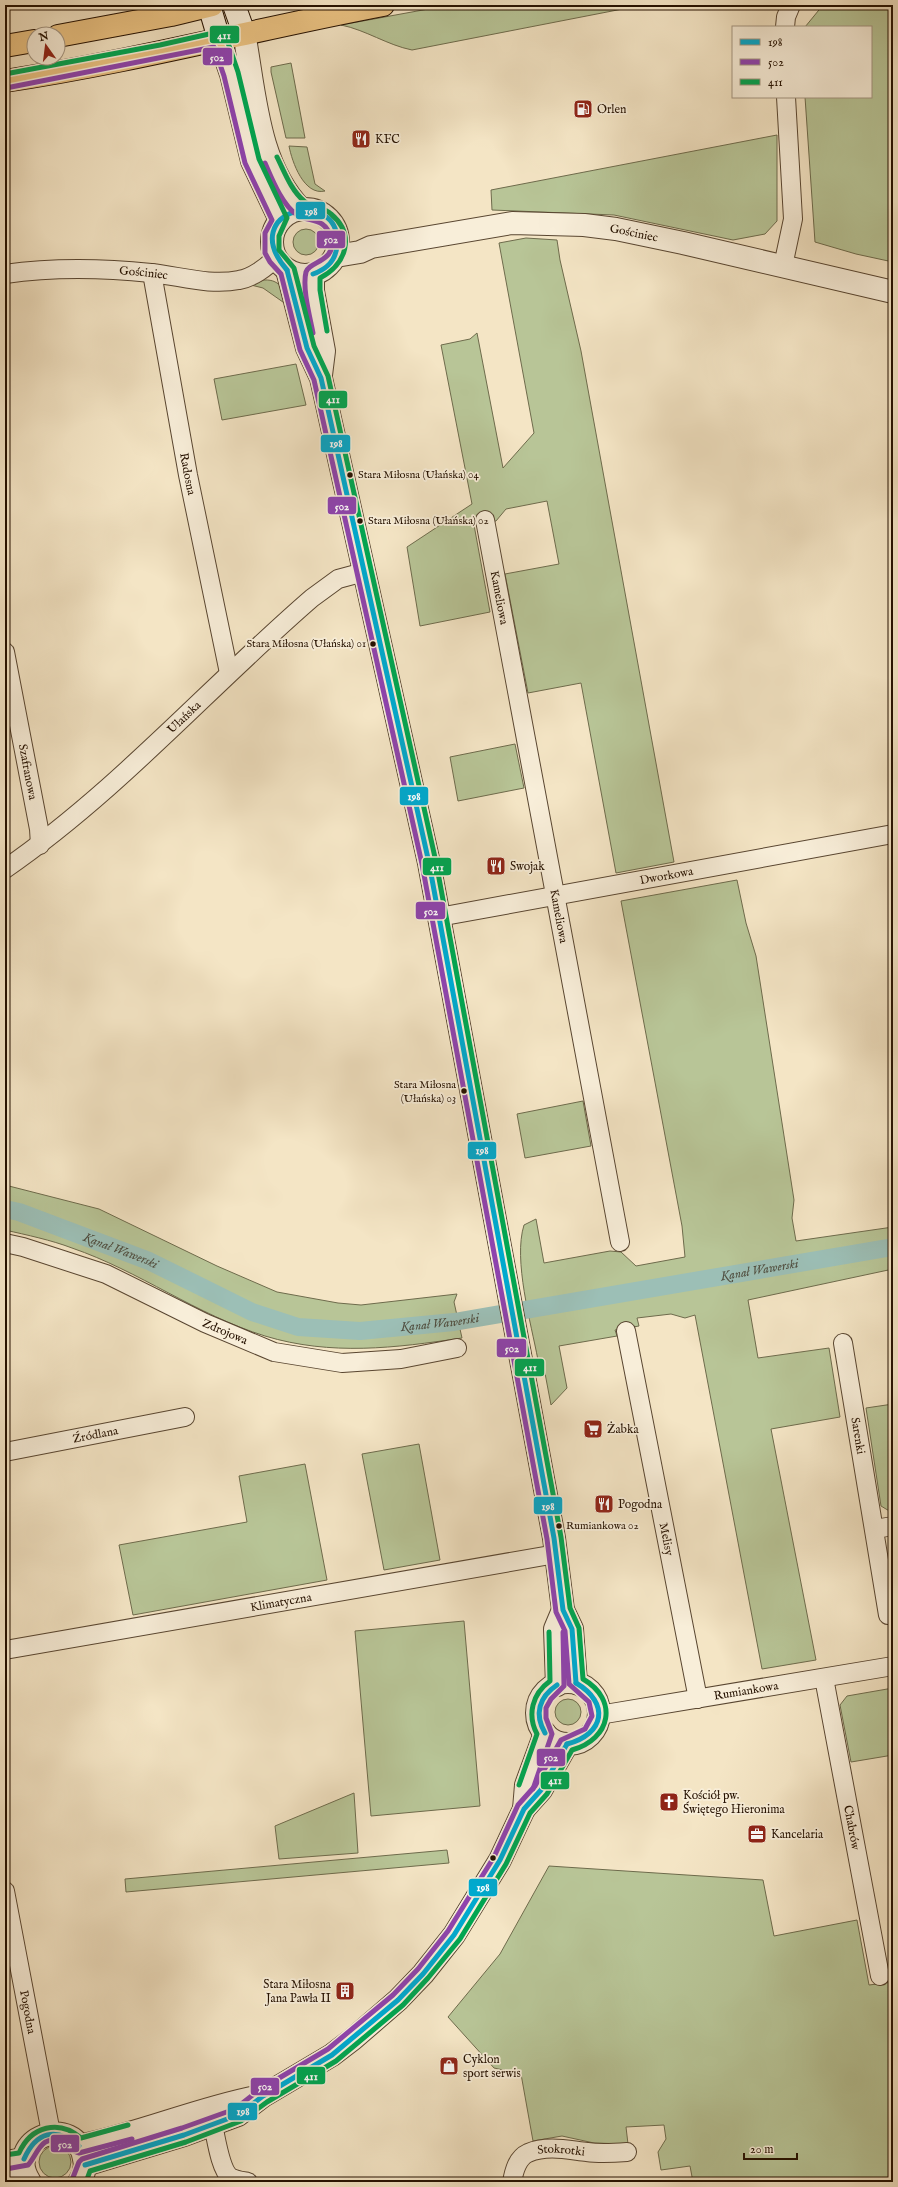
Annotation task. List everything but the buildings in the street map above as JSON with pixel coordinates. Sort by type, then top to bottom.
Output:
[{"type":"main road","points":[[66,35],[171,15],[210,5]]},
{"type":"main road","points":[[5,81],[156,53],[244,33],[383,5]]},
{"type":"main road","points":[[5,46],[26,42]]},
{"type":"street","points":[[210,5],[231,74],[252,161],[280,220]]},
{"type":"street","points":[[234,5],[244,33],[266,145],[284,188],[300,209]]},
{"type":"street","points":[[785,26],[786,17],[791,5]]},
{"type":"street","points":[[783,266],[793,219],[786,98]]},
{"type":"street","points":[[281,264],[298,274],[313,274],[326,268],[337,246],[330,220],[314,210],[300,209],[287,214],[280,220],[273,232],[272,242],[281,264],[307,348],[321,378],[426,848],[507,1280],[556,1554],[563,1610],[556,1629],[566,1684]]},
{"type":"street","name":"Gościniec","points":[[337,246],[360,252],[371,246],[512,223],[554,223],[616,229],[893,292]]},
{"type":"street","name":"Gościniec","points":[[5,274],[74,268],[152,273],[205,281],[240,280],[281,264]]},
{"type":"street","name":"Radosna","points":[[152,273],[188,475],[229,673]]},
{"type":"street","points":[[313,274],[313,291],[324,351],[321,378]]},
{"type":"street","name":"Kameliowa","points":[[485,520],[620,1242]]},
{"type":"street","name":"Ułańska","points":[[5,869],[40,845],[162,739],[229,673],[317,593],[338,579],[364,572]]},
{"type":"street","name":"Szafranowa","points":[[5,652],[39,829],[40,845]]},
{"type":"street","name":"Dworkowa","points":[[439,917],[893,834]]},
{"type":"street","name":"Zdrojowa","points":[[5,1244],[23,1247],[106,1274],[205,1323],[274,1352],[342,1363],[401,1359],[457,1348]]},
{"type":"street","name":"Melisy","points":[[626,1331],[698,1699]]},
{"type":"street","name":"Sarenki","points":[[843,1343],[875,1529],[888,1615]]},
{"type":"street","name":"Źródlana","points":[[5,1452],[185,1417]]},
{"type":"street","points":[[875,1529],[893,1526]]},
{"type":"street","name":"Klimatyczna","points":[[5,1650],[556,1554]]},
{"type":"street","name":"Rumiankowa","points":[[599,1715],[893,1666]]},
{"type":"street","name":"Chabrów","points":[[824,1678],[880,1976]]},
{"type":"street","points":[[566,1684],[585,1687],[593,1695],[598,1704],[599,1715],[592,1733],[576,1743],[567,1744],[552,1739],[545,1733],[540,1725],[538,1706],[548,1690],[566,1684]]},
{"type":"street","points":[[524,1809],[526,1785],[545,1733]]},
{"type":"street","points":[[81,2164],[213,2125],[238,2115],[263,2096],[332,2055],[353,2039],[398,2000],[423,1974],[454,1936],[479,1898],[500,1860],[524,1809],[541,1790],[567,1744]]},
{"type":"street","name":"Pogodna","points":[[5,1891],[51,2133]]},
{"type":"street","points":[[81,2164],[107,2139],[222,2104],[263,2096]]},
{"type":"street","points":[[213,2125],[218,2149],[227,2172],[235,2179],[248,2182]]},
{"type":"street","points":[[5,2180],[21,2170],[33,2141],[51,2133],[67,2136],[81,2164]]},
{"type":"street","name":"Stokrotki","points":[[512,2182],[515,2167],[528,2154],[546,2150],[567,2149],[587,2152],[627,2152]]},
{"type":"green space","points":[[450,5],[643,5],[412,50],[394,45],[359,30],[341,25]]},
{"type":"green space","points":[[823,5],[893,5],[893,262],[856,254],[815,242],[805,98],[872,98],[872,26],[806,26]]},
{"type":"green space","points":[[291,63],[305,138],[286,138],[271,72],[271,67]]},
{"type":"green space","points":[[777,135],[777,221],[765,234],[733,240],[614,215],[492,210],[491,190]]},
{"type":"green space","points":[[289,146],[307,147],[315,184],[325,191],[318,191],[305,183],[296,169]]},
{"type":"green space","points":[[306,229],[315,233],[319,242],[315,251],[306,255],[297,251],[293,242],[297,233]]},
{"type":"green space","points":[[526,238],[557,240],[560,260],[581,351],[674,862],[616,873],[581,683],[528,693],[505,574],[559,564],[547,501],[506,509],[496,521],[474,525],[490,612],[420,626],[407,547],[472,504],[441,345],[470,339],[477,333],[503,468],[534,433],[499,243]]},
{"type":"green space","points":[[264,280],[270,280],[279,284],[290,307],[263,288],[251,285]]},
{"type":"green space","points":[[296,364],[306,405],[222,420],[214,379]]},
{"type":"green space","points":[[515,744],[524,788],[458,801],[450,757]]},
{"type":"green space","points":[[737,880],[746,923],[756,956],[794,1200],[792,1218],[796,1241],[893,1227],[893,1269],[748,1300],[758,1358],[829,1348],[840,1417],[771,1429],[816,1660],[762,1669],[695,1315],[685,1318],[671,1314],[637,1318],[639,1326],[615,1330],[617,1336],[559,1346],[567,1388],[551,1405],[544,1368],[538,1360],[524,1292],[521,1256],[521,1239],[524,1225],[536,1219],[544,1263],[610,1251],[621,1252],[636,1266],[685,1257],[682,1226],[621,901]]},
{"type":"green space","points":[[583,1101],[591,1146],[525,1158],[517,1114]]},
{"type":"green space","points":[[5,1185],[99,1209],[217,1266],[277,1292],[338,1303],[361,1305],[457,1294],[454,1302],[462,1338],[388,1347],[339,1348],[314,1346],[265,1336],[216,1317],[121,1268],[97,1258],[56,1243],[5,1230]]},
{"type":"green space","points":[[893,1404],[893,1512],[891,1512],[881,1506],[866,1408]]},
{"type":"green space","points":[[419,1444],[440,1560],[384,1570],[362,1454]]},
{"type":"green space","points":[[305,1464],[327,1580],[133,1615],[119,1545],[247,1522],[239,1476]]},
{"type":"green space","points":[[464,1621],[480,1806],[371,1816],[355,1631]]},
{"type":"green space","points":[[893,1688],[893,1755],[851,1762],[840,1705],[847,1696]]},
{"type":"green space","points":[[568,1699],[577,1703],[581,1712],[577,1721],[568,1725],[559,1721],[555,1712],[559,1703]]},
{"type":"green space","points":[[354,1793],[358,1853],[279,1859],[275,1826]]},
{"type":"green space","points":[[447,1850],[449,1863],[126,1892],[125,1879]]},
{"type":"green space","points":[[549,1866],[763,1880],[774,1936],[857,1920],[869,1985],[893,1982],[893,2182],[693,2182],[690,2166],[661,2170],[658,2152],[666,2139],[664,2125],[626,2127],[628,2144],[594,2143],[562,2136],[533,2141],[521,2074],[494,2068],[448,2017],[500,1954]]},
{"type":"green space","points":[[52,2146],[58,2146],[67,2150],[71,2162],[67,2174],[58,2178],[52,2178],[43,2174],[39,2165],[39,2159],[43,2150]]},
{"type":"waterway","name":"Kanał Wawerski","points":[[5,1209],[19,1212],[149,1261],[252,1312],[298,1327],[360,1331],[454,1322],[893,1247]]},
{"type":"transit line","name":"411","points":[[5,74],[160,45],[218,32],[223,33],[226,37],[238,72],[259,159],[287,218],[279,236],[279,250],[294,268],[314,346],[328,376],[436,862],[561,1537],[570,1608],[579,1628],[583,1679],[602,1697],[606,1708],[606,1718],[602,1728],[595,1737],[585,1745],[572,1750],[547,1794],[530,1813],[506,1864],[460,1939],[428,1978],[403,2005],[336,2061],[267,2102],[241,2121],[186,2142],[90,2171],[86,2182]]},
{"type":"transit line","name":"502","points":[[6,88],[214,47],[224,76],[245,163],[272,220],[265,233],[265,253],[270,262],[281,274],[300,350],[314,380],[422,864],[547,1539],[556,1612],[565,1631],[569,1684],[589,1702],[592,1716],[585,1729],[561,1740],[535,1786],[518,1805],[494,1857],[448,1931],[418,1969],[393,1995],[328,2049],[259,2090],[235,2109],[182,2128],[82,2159],[79,2162],[72,2180]]},
{"type":"transit line","name":"411","points":[[277,157],[299,197],[310,205],[325,210],[331,214],[339,222],[343,231],[345,249],[341,258],[329,272],[320,278],[320,290],[327,331]]},
{"type":"transit line","name":"502","points":[[265,163],[278,191],[292,211],[297,215],[321,223],[325,226],[331,238],[332,246],[330,252],[322,260],[308,268],[306,272],[305,286],[308,311],[313,333]]},
{"type":"transit line","name":"198","points":[[287,270],[274,249],[273,232],[281,219],[294,212],[309,210],[324,215],[334,226],[337,245],[335,256],[330,264],[323,270],[313,274]]},
{"type":"transit line","name":"198","points":[[287,270],[307,348],[321,378],[429,863],[554,1538],[563,1610],[572,1629],[576,1683]]},
{"type":"transit line","name":"411","points":[[519,1785],[537,1734],[532,1720],[535,1698],[550,1681],[549,1632]]},
{"type":"transit line","name":"502","points":[[533,1789],[552,1734],[546,1718],[546,1708],[551,1699],[564,1686],[563,1632]]},
{"type":"transit line","name":"198","points":[[567,1744],[580,1739],[589,1733],[596,1726],[598,1717],[598,1708],[594,1700],[587,1691],[576,1683]]},
{"type":"transit line","name":"198","points":[[545,1733],[540,1719],[540,1706],[546,1695],[557,1685]]},
{"type":"transit line","name":"198","points":[[85,2165],[184,2135],[238,2115],[263,2096],[332,2055],[398,2000],[423,1974],[454,1935],[500,1860],[524,1809],[541,1790],[567,1744]]},
{"type":"transit line","name":"411","points":[[5,2155],[19,2153],[24,2144],[31,2137],[38,2131],[46,2128],[55,2127],[64,2129],[73,2132],[81,2138],[128,2125]]},
{"type":"transit line","name":"198","points":[[24,2159],[34,2143],[47,2135],[55,2134],[62,2136],[79,2146]]},
{"type":"transit line","name":"502","points":[[6,2169],[28,2165],[41,2146],[50,2140],[56,2140],[64,2143],[79,2153],[132,2139]]},
{"type":"place","name":"Orlen","points":[[583,109]]},
{"type":"place","name":"KFC","points":[[361,139]]},
{"type":"place","name":"Stara Miłosna (Ułańska) 04","points":[[350,475]]},
{"type":"place","name":"Stara Miłosna (Ułańska) 02","points":[[360,521]]},
{"type":"place","name":"Stara Miłosna (Ułańska) 01","points":[[373,644]]},
{"type":"place","name":"Swojak","points":[[496,866]]},
{"type":"place","name":"Stara Miłosna (Ułańska) 03","points":[[464,1091]]},
{"type":"place","name":"Żabka","points":[[593,1429]]},
{"type":"place","name":"Pogodna","points":[[604,1504]]},
{"type":"place","name":"Rumiankowa 02","points":[[559,1526]]},
{"type":"place","name":"Kościół pw. Świętego Hieronima","points":[[669,1802]]},
{"type":"place","name":"Kancelaria","points":[[757,1834]]},
{"type":"place","name":"Stara Miłosna Jana Pawła II","points":[[345,1991]]},
{"type":"place","name":"Cyklon sport serwis","points":[[449,2066]]}]
